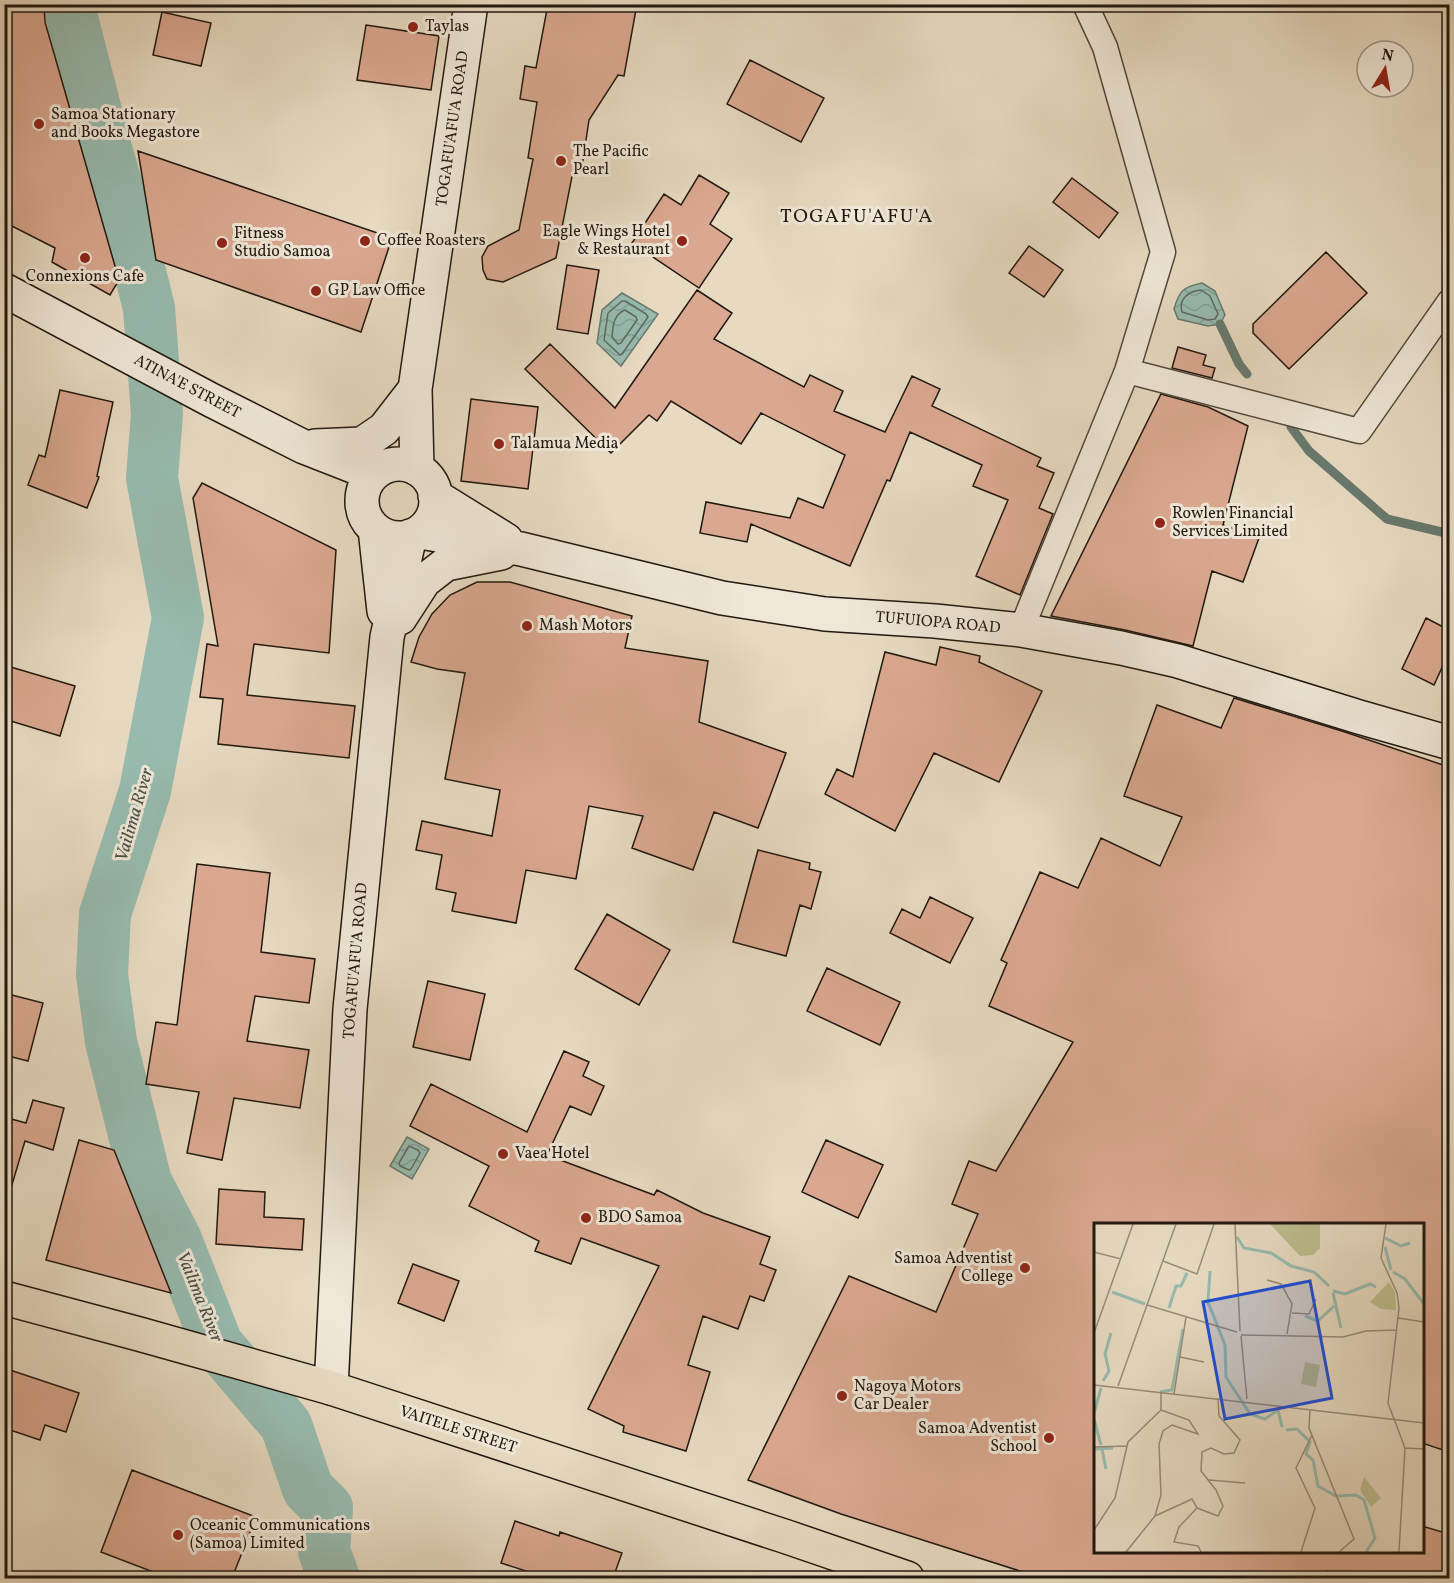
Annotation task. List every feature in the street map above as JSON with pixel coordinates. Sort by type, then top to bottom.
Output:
[{"type":"main road","name":"TOGAFU'AFU'A ROAD","points":[[417,469],[415,389],[471,4]]},
{"type":"main road","name":"ATINA'E STREET","points":[[4,290],[304,447],[378,471]]},
{"type":"main road","points":[[304,447],[362,444],[384,429],[415,389]]},
{"type":"main road","points":[[387,636],[363,493],[366,483],[378,471],[415,389]]},
{"type":"main road","points":[[304,447],[384,535],[396,538],[415,534],[427,525],[435,506],[435,496],[429,480],[409,465],[400,464],[378,471]]},
{"type":"main road","points":[[435,496],[520,549]]},
{"type":"main road","name":"TOGAFU'AFU'A ROAD","points":[[322,1386],[350,1009],[387,636],[415,534]]},
{"type":"main road","name":"TUFUIOPA ROAD","points":[[415,534],[520,549],[722,598],[825,614],[935,621],[1021,630],[1120,648],[1178,661],[1449,743]]},
{"type":"main road","points":[[387,636],[424,581],[446,564],[520,549]]},
{"type":"main road","name":"VAITELE STREET","points":[[4,1298],[322,1386],[907,1578]]},
{"type":"street","points":[[1021,630],[1127,371],[1163,252],[1105,47],[1085,4]]},
{"type":"street","points":[[1127,371],[1359,431],[1449,302]]},
{"type":"water","points":[[1202,283],[1215,291],[1225,315],[1220,324],[1208,326],[1178,319],[1174,309],[1180,294],[1190,286]]},
{"type":"water","points":[[622,293],[658,314],[621,366],[597,343],[602,310]]},
{"type":"water","points":[[407,1137],[429,1149],[412,1179],[390,1166]]},
{"type":"building","name":"Samoa Stationary and Books Megastore","points":[[4,4],[44,4],[45,22],[119,280],[110,295],[52,262],[55,248],[4,222]]},
{"type":"building","points":[[548,4],[637,4],[624,76],[618,75],[589,120],[582,167],[574,166],[556,258],[503,282],[487,279],[483,270],[482,257],[488,246],[519,230],[533,159],[528,158],[537,102],[520,99],[525,66],[536,68]]},
{"type":"building","points":[[162,12],[211,23],[201,66],[153,55]]},
{"type":"building","points":[[366,25],[439,36],[431,90],[357,80]]},
{"type":"building","points":[[750,60],[824,98],[801,142],[727,104]]},
{"type":"building","points":[[138,151],[392,238],[361,332],[156,260]]},
{"type":"building","name":"Eagle Wings Hotel & Restaurant","points":[[699,175],[729,193],[710,224],[732,239],[699,288],[632,243],[664,194],[681,205]]},
{"type":"building","points":[[1072,178],[1118,213],[1099,238],[1053,202]]},
{"type":"building","points":[[1029,246],[1063,270],[1044,297],[1009,273]]},
{"type":"building","points":[[1326,252],[1367,293],[1289,369],[1253,333],[1253,324]]},
{"type":"building","points":[[567,265],[599,270],[588,334],[557,329]]},
{"type":"building","points":[[697,290],[732,313],[714,339],[804,387],[810,375],[843,391],[834,411],[885,432],[912,376],[940,389],[932,406],[1041,458],[1037,466],[1054,473],[1039,508],[1053,514],[1020,595],[976,576],[1008,500],[973,486],[982,465],[910,432],[850,566],[751,524],[747,542],[700,533],[706,502],[790,518],[798,498],[823,508],[845,455],[761,413],[741,444],[671,401],[657,421],[649,415],[611,453],[525,369],[550,344],[615,408]]},
{"type":"building","points":[[1178,347],[1206,355],[1203,365],[1215,368],[1212,378],[1172,368]]},
{"type":"building","points":[[60,390],[113,402],[97,476],[99,477],[87,508],[28,485],[39,455],[45,457]]},
{"type":"building","name":"Rowlen Financial Services Limited","points":[[1161,394],[1208,407],[1248,426],[1223,525],[1259,538],[1243,582],[1212,571],[1193,646],[1051,616]]},
{"type":"building","name":"Talamua Media","points":[[471,399],[538,407],[528,489],[461,481]]},
{"type":"building","points":[[202,483],[336,550],[329,653],[254,644],[247,695],[355,706],[349,758],[218,744],[223,699],[200,697],[207,644],[218,646],[193,498]]},
{"type":"building","points":[[477,582],[510,582],[632,616],[625,648],[708,661],[699,722],[786,753],[758,828],[714,812],[693,870],[632,848],[643,816],[589,806],[576,879],[526,870],[516,923],[452,911],[456,893],[436,889],[442,855],[416,850],[422,821],[492,836],[500,790],[445,779],[465,673],[411,662],[419,637],[432,614],[450,595]]},
{"type":"building","points":[[1426,618],[1449,630],[1449,652],[1434,685],[1402,669]]},
{"type":"building","points":[[940,647],[980,656],[979,662],[1042,691],[999,782],[934,753],[895,831],[825,794],[837,769],[853,777],[885,652],[936,665]]},
{"type":"building","points":[[4,665],[75,686],[60,736],[4,719]]},
{"type":"building","points":[[1234,698],[1449,767],[1449,1452],[1424,1444],[1424,1223],[1094,1223],[1094,1553],[1424,1553],[1424,1527],[1449,1534],[1449,1578],[1349,1578],[1327,1571],[1324,1578],[1042,1578],[841,1514],[748,1480],[849,1276],[936,1312],[978,1214],[952,1204],[969,1161],[996,1171],[1073,1042],[989,1006],[1007,963],[1001,960],[1040,872],[1078,888],[1101,838],[1160,866],[1182,817],[1124,796],[1157,705],[1221,728]]},
{"type":"building","points":[[758,850],[810,863],[809,869],[821,872],[811,909],[800,905],[786,956],[733,942]]},
{"type":"building","points":[[197,864],[270,873],[261,952],[315,959],[309,1003],[255,996],[247,1041],[309,1050],[300,1108],[234,1098],[222,1160],[187,1153],[199,1092],[146,1084],[156,1022],[177,1025]]},
{"type":"building","points":[[930,897],[973,918],[950,963],[890,933],[902,909],[920,918]]},
{"type":"building","points":[[607,914],[670,950],[639,1005],[575,969]]},
{"type":"building","points":[[827,968],[900,1002],[880,1045],[807,1011]]},
{"type":"building","points":[[428,981],[485,994],[470,1060],[413,1047]]},
{"type":"building","points":[[4,993],[43,1003],[28,1061],[4,1055]]},
{"type":"building","points":[[564,1051],[589,1062],[583,1076],[604,1086],[591,1115],[570,1106],[547,1155],[654,1195],[657,1190],[703,1213],[770,1237],[760,1264],[776,1270],[764,1301],[750,1296],[738,1329],[703,1316],[688,1365],[710,1372],[686,1451],[623,1432],[624,1426],[588,1409],[659,1266],[581,1238],[571,1264],[535,1251],[539,1241],[469,1206],[489,1166],[410,1126],[431,1084],[527,1132]]},
{"type":"building","points":[[33,1100],[64,1108],[53,1150],[25,1141],[11,1188],[4,1187],[4,1117],[26,1123]]},
{"type":"building","points":[[79,1140],[114,1150],[171,1293],[46,1260]]},
{"type":"building","points":[[826,1140],[883,1165],[858,1218],[802,1192]]},
{"type":"building","points":[[219,1189],[265,1192],[264,1217],[304,1219],[302,1250],[216,1244]]},
{"type":"building","points":[[413,1264],[459,1281],[444,1321],[398,1303]]},
{"type":"building","points":[[4,1368],[79,1393],[66,1432],[45,1425],[40,1440],[4,1428]]},
{"type":"building","name":"Oceanic Communications (Samoa) Limited","points":[[132,1470],[256,1517],[232,1578],[169,1578],[101,1552]]},
{"type":"building","points":[[515,1521],[559,1536],[560,1532],[622,1553],[613,1578],[548,1578],[501,1563]]},
{"type":"waterway","name":"Vailima River","points":[[72,4],[71,14],[149,308],[157,414],[152,478],[178,618],[145,791],[105,914],[102,974],[111,1042],[146,1182],[176,1240],[217,1344],[286,1425],[308,1489],[327,1508],[324,1551],[334,1578]]},
{"type":"waterway","points":[[1220,324],[1239,364],[1247,374]]},
{"type":"waterway","points":[[1291,427],[1309,451],[1387,519],[1450,534]]},
{"type":"place","name":"Taylas","points":[[413,27]]},
{"type":"place","name":"Samoa Stationary and Books Megastore","points":[[39,124]]},
{"type":"place","name":"The Pacific Pearl","points":[[561,161]]},
{"type":"place","name":"Coffee Roasters","points":[[365,241]]},
{"type":"place","name":"Eagle Wings Hotel & Restaurant","points":[[682,241]]},
{"type":"place","name":"Fitness Studio Samoa","points":[[222,243]]},
{"type":"place","name":"Connexions Cafe","points":[[85,258]]},
{"type":"place","name":"GP Law Office","points":[[316,291]]},
{"type":"place","name":"Talamua Media","points":[[499,444]]},
{"type":"place","name":"Rowlen Financial Services Limited","points":[[1160,523]]},
{"type":"place","name":"Mash Motors","points":[[527,626]]},
{"type":"place","name":"Vaea Hotel","points":[[503,1154]]},
{"type":"place","name":"BDO Samoa","points":[[586,1218]]},
{"type":"place","name":"Samoa Adventist College","points":[[1025,1268]]},
{"type":"place","name":"Nagoya Motors Car Dealer","points":[[842,1396]]},
{"type":"place","name":"Samoa Adventist School","points":[[1049,1438]]},
{"type":"place","name":"Oceanic Communications (Samoa) Limited","points":[[178,1535]]},
{"type":"district","name":"TOGAFU'AFU'A","points":[[857,217]]}]
